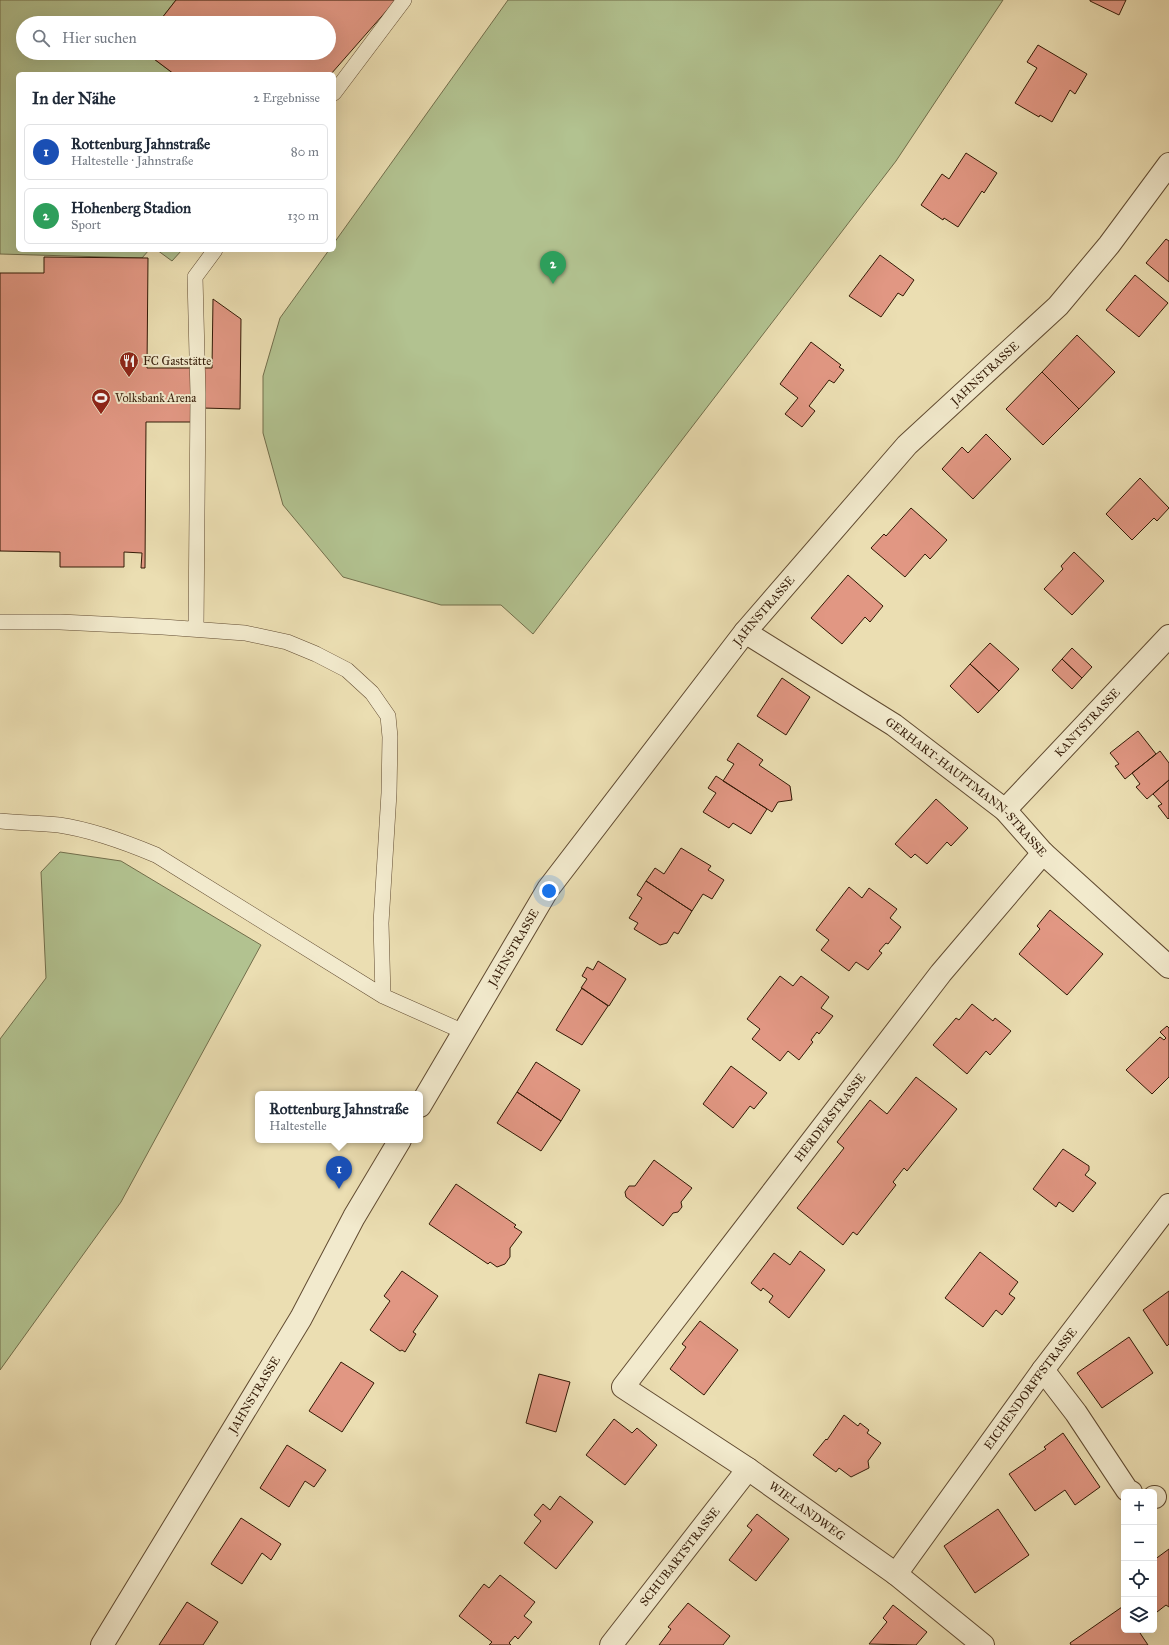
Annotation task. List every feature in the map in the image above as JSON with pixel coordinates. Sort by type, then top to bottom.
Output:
[{"type":"street","name":"JAHNSTRASSE","points":[[423,1101],[548,889],[745,632],[907,446],[1058,306],[1109,245],[1169,164]]},
{"type":"street","name":"GERHART-HAUPTMANN-STRASSE","points":[[745,632],[894,726],[1005,810],[1043,853],[1169,967]]},
{"type":"street","name":"KANTSTRASSE","points":[[1005,810],[1169,636]]},
{"type":"street","name":"HERDERSTRASSE","points":[[623,1388],[941,973],[1043,853]]},
{"type":"street","name":"JAHNSTRASSE","points":[[102,1645],[301,1318],[354,1217],[398,1143]]},
{"type":"street","name":"EICHENDORFFSTRASSE","points":[[896,1574],[1043,1370],[1169,1205]]},
{"type":"street","points":[[1043,1370],[1076,1413],[1126,1489]]},
{"type":"street","name":"WIELANDWEG","points":[[623,1388],[748,1469],[896,1574],[983,1645]]},
{"type":"street","name":"SCHUBARTSTRASSE","points":[[611,1645],[748,1469]]},
{"type":"lane","points":[[336,90],[404,0]]},
{"type":"lane","points":[[196,629],[198,394],[195,277],[214,252]]},
{"type":"lane","points":[[0,622],[60,622],[245,633],[287,642],[316,654],[347,670],[372,693],[388,716],[390,737],[389,793],[381,923],[383,996]]},
{"type":"lane","points":[[0,821],[60,825],[98,834],[130,844],[156,855],[383,996],[464,1032]]},
{"type":"green space","points":[[0,0],[176,0],[163,16],[16,16],[16,60],[155,60],[171,72],[16,72],[16,252],[147,252],[142,258],[0,254]]},
{"type":"green space","points":[[508,0],[1003,0],[896,161],[533,634],[501,605],[441,605],[343,577],[283,505],[263,433],[263,376],[280,318],[328,252],[336,252],[336,240]]},
{"type":"green space","points":[[160,252],[180,252],[172,261]]},
{"type":"green space","points":[[60,852],[121,861],[261,945],[121,1202],[0,1370],[0,1039],[46,978],[41,872]]},
{"type":"building","points":[[176,0],[396,0],[333,72],[171,72],[155,60],[336,60],[336,16],[163,16]]},
{"type":"building","points":[[1090,0],[1126,0],[1119,15]]},
{"type":"building","points":[[1038,45],[1087,74],[1075,94],[1070,90],[1052,122],[1040,115],[1039,117],[1015,103],[1037,68],[1027,62]]},
{"type":"building","points":[[966,153],[997,173],[984,193],[982,191],[958,227],[944,218],[943,220],[921,205],[942,174],[949,179]]},
{"type":"building","points":[[1166,239],[1169,241],[1169,282],[1146,263]]},
{"type":"building","points":[[880,255],[914,280],[903,296],[898,293],[881,317],[849,296]]},
{"type":"building","name":"Volksbank Arena","points":[[44,257],[148,258],[147,368],[212,368],[213,299],[241,319],[240,409],[202,408],[202,422],[146,422],[145,568],[141,568],[142,553],[124,552],[124,567],[60,567],[60,552],[0,551],[0,273],[44,273]]},
{"type":"building","points":[[1135,275],[1168,303],[1139,337],[1106,310]]},
{"type":"building","points":[[1077,335],[1115,372],[1079,409],[1042,372]]},
{"type":"building","points":[[811,342],[841,365],[839,367],[844,370],[834,383],[829,380],[809,406],[815,411],[802,427],[785,414],[798,398],[780,384]]},
{"type":"building","points":[[1042,372],[1079,409],[1043,445],[1006,409]]},
{"type":"building","points":[[986,434],[1011,459],[973,499],[942,469],[962,447],[968,453]]},
{"type":"building","points":[[1140,478],[1169,508],[1157,521],[1154,518],[1132,540],[1106,514]]},
{"type":"building","points":[[911,508],[947,540],[930,559],[925,554],[905,577],[871,548],[884,534],[886,536]]},
{"type":"building","points":[[1074,552],[1104,581],[1072,615],[1044,589],[1063,569],[1061,566]]},
{"type":"building","points":[[848,575],[883,606],[870,622],[865,617],[842,644],[811,618]]},
{"type":"building","points":[[990,643],[1019,669],[999,691],[970,664]]},
{"type":"building","points":[[1072,648],[1092,667],[1082,678],[1062,659]]},
{"type":"building","points":[[1062,659],[1082,678],[1072,689],[1052,670]]},
{"type":"building","points":[[970,664],[999,691],[978,713],[950,686]]},
{"type":"building","points":[[782,678],[810,697],[786,735],[757,716]]},
{"type":"building","points":[[1138,731],[1156,754],[1125,779],[1115,766],[1119,764],[1110,753]]},
{"type":"building","points":[[738,743],[763,760],[759,765],[790,786],[792,800],[778,802],[772,812],[723,781],[734,764],[727,760]]},
{"type":"building","points":[[1160,751],[1169,763],[1169,780],[1147,799],[1136,787],[1140,784],[1132,773]]},
{"type":"building","points":[[716,776],[767,809],[751,834],[733,823],[729,828],[703,812],[716,793],[708,788]]},
{"type":"building","points":[[1169,780],[1168,819],[1158,806],[1162,804],[1153,794]]},
{"type":"building","points":[[936,799],[968,828],[951,846],[947,842],[927,864],[915,854],[911,858],[895,844]]},
{"type":"building","points":[[681,848],[711,866],[708,870],[724,880],[712,899],[703,894],[692,911],[646,881],[655,868],[664,874]]},
{"type":"building","points":[[646,881],[692,911],[678,934],[674,932],[667,943],[660,945],[634,929],[638,923],[629,918],[642,898],[637,895]]},
{"type":"building","points":[[849,887],[862,898],[869,888],[897,909],[890,918],[901,927],[888,944],[886,943],[879,951],[882,953],[868,970],[856,962],[849,971],[821,950],[829,940],[816,930]]},
{"type":"building","points":[[1050,910],[1103,954],[1067,995],[1019,954],[1040,929],[1037,926]]},
{"type":"building","points":[[598,961],[626,979],[609,1006],[581,988],[587,979],[582,976],[587,967],[593,970]]},
{"type":"building","points":[[780,976],[793,986],[801,976],[829,997],[821,1008],[833,1016],[819,1034],[817,1032],[811,1040],[813,1042],[799,1060],[788,1051],[780,1061],[752,1039],[760,1029],[747,1019]]},
{"type":"building","points":[[582,988],[608,1006],[582,1045],[556,1030]]},
{"type":"building","points":[[972,1004],[993,1021],[995,1018],[1011,1031],[990,1055],[986,1051],[967,1074],[933,1045],[956,1018],[959,1020]]},
{"type":"building","points":[[1167,1026],[1169,1028],[1169,1077],[1152,1094],[1126,1070],[1160,1037],[1164,1040],[1166,1038],[1160,1032]]},
{"type":"building","points":[[536,1062],[580,1090],[561,1121],[517,1092]]},
{"type":"building","points":[[731,1066],[767,1093],[754,1109],[750,1106],[733,1128],[703,1104]]},
{"type":"building","points":[[916,1077],[957,1109],[907,1171],[904,1168],[893,1182],[896,1185],[857,1235],[853,1232],[843,1245],[797,1208],[844,1148],[837,1142],[870,1100],[887,1114]]},
{"type":"building","points":[[517,1092],[561,1121],[541,1151],[497,1123]]},
{"type":"building","points":[[1063,1149],[1089,1166],[1089,1170],[1085,1175],[1096,1183],[1073,1212],[1059,1202],[1056,1207],[1033,1189]]},
{"type":"building","points":[[654,1160],[692,1188],[681,1202],[682,1207],[678,1212],[673,1213],[663,1226],[626,1197],[625,1192],[629,1186],[635,1186]]},
{"type":"building","points":[[456,1184],[516,1225],[514,1227],[522,1232],[510,1248],[510,1257],[505,1264],[497,1267],[490,1262],[488,1264],[429,1224]]},
{"type":"building","points":[[800,1251],[825,1270],[789,1318],[769,1302],[773,1296],[763,1288],[761,1291],[751,1283],[774,1253],[790,1265]]},
{"type":"building","points":[[980,1252],[1018,1282],[1009,1294],[1015,1298],[1002,1315],[996,1310],[983,1327],[945,1298]]},
{"type":"building","points":[[402,1271],[438,1296],[413,1332],[416,1334],[405,1352],[402,1350],[400,1351],[370,1330],[390,1301],[384,1296]]},
{"type":"building","points":[[1169,1291],[1169,1344],[1167,1346],[1143,1310]]},
{"type":"building","points":[[700,1321],[738,1350],[704,1395],[670,1369],[686,1347],[682,1344]]},
{"type":"building","points":[[1129,1337],[1153,1373],[1102,1408],[1077,1373]]},
{"type":"building","points":[[341,1362],[374,1383],[342,1432],[309,1411]]},
{"type":"building","points":[[539,1374],[570,1382],[556,1432],[526,1423]]},
{"type":"building","points":[[844,1415],[858,1426],[860,1423],[869,1430],[867,1433],[881,1443],[868,1461],[869,1468],[851,1477],[839,1468],[836,1472],[813,1455],[826,1439],[827,1440]]},
{"type":"building","points":[[614,1419],[632,1433],[637,1428],[657,1445],[625,1485],[586,1455]]},
{"type":"building","points":[[1063,1433],[1100,1487],[1075,1505],[1065,1490],[1035,1511],[1009,1474],[1046,1449],[1044,1447]]},
{"type":"building","points":[[287,1445],[326,1470],[314,1487],[305,1481],[289,1507],[260,1488]]},
{"type":"building","points":[[560,1496],[593,1522],[556,1569],[524,1543],[541,1521],[534,1515],[543,1504],[550,1510]]},
{"type":"building","points":[[998,1509],[1029,1555],[975,1593],[944,1546]]},
{"type":"building","points":[[757,1514],[789,1539],[756,1581],[729,1560],[752,1530],[747,1526]]},
{"type":"building","points":[[241,1518],[281,1544],[271,1560],[262,1553],[242,1584],[211,1564]]},
{"type":"building","points":[[1169,1549],[1169,1607],[1166,1605],[1157,1612],[1157,1561],[1157,1558]]},
{"type":"building","points":[[500,1575],[535,1602],[524,1616],[532,1622],[518,1639],[515,1636],[509,1643],[511,1645],[489,1645],[492,1642],[459,1616],[484,1584],[489,1588]]},
{"type":"building","points":[[187,1602],[218,1622],[203,1645],[159,1645]]},
{"type":"building","points":[[688,1603],[730,1636],[723,1645],[659,1645],[671,1629],[668,1627]]},
{"type":"building","points":[[893,1605],[927,1632],[916,1645],[869,1644],[887,1622],[883,1618]]},
{"type":"building","points":[[1121,1608],[1121,1633],[1140,1633],[1148,1645],[1071,1645],[1070,1643]]},
{"type":"place","name":"Hohenberg Stadion","points":[[553,284]]},
{"type":"place","name":"FC Gaststätte","points":[[129,378]]},
{"type":"place","name":"Volksbank Arena","points":[[101,415]]},
{"type":"place","name":"Rottenburg Jahnstraße","points":[[339,1189]]}]
